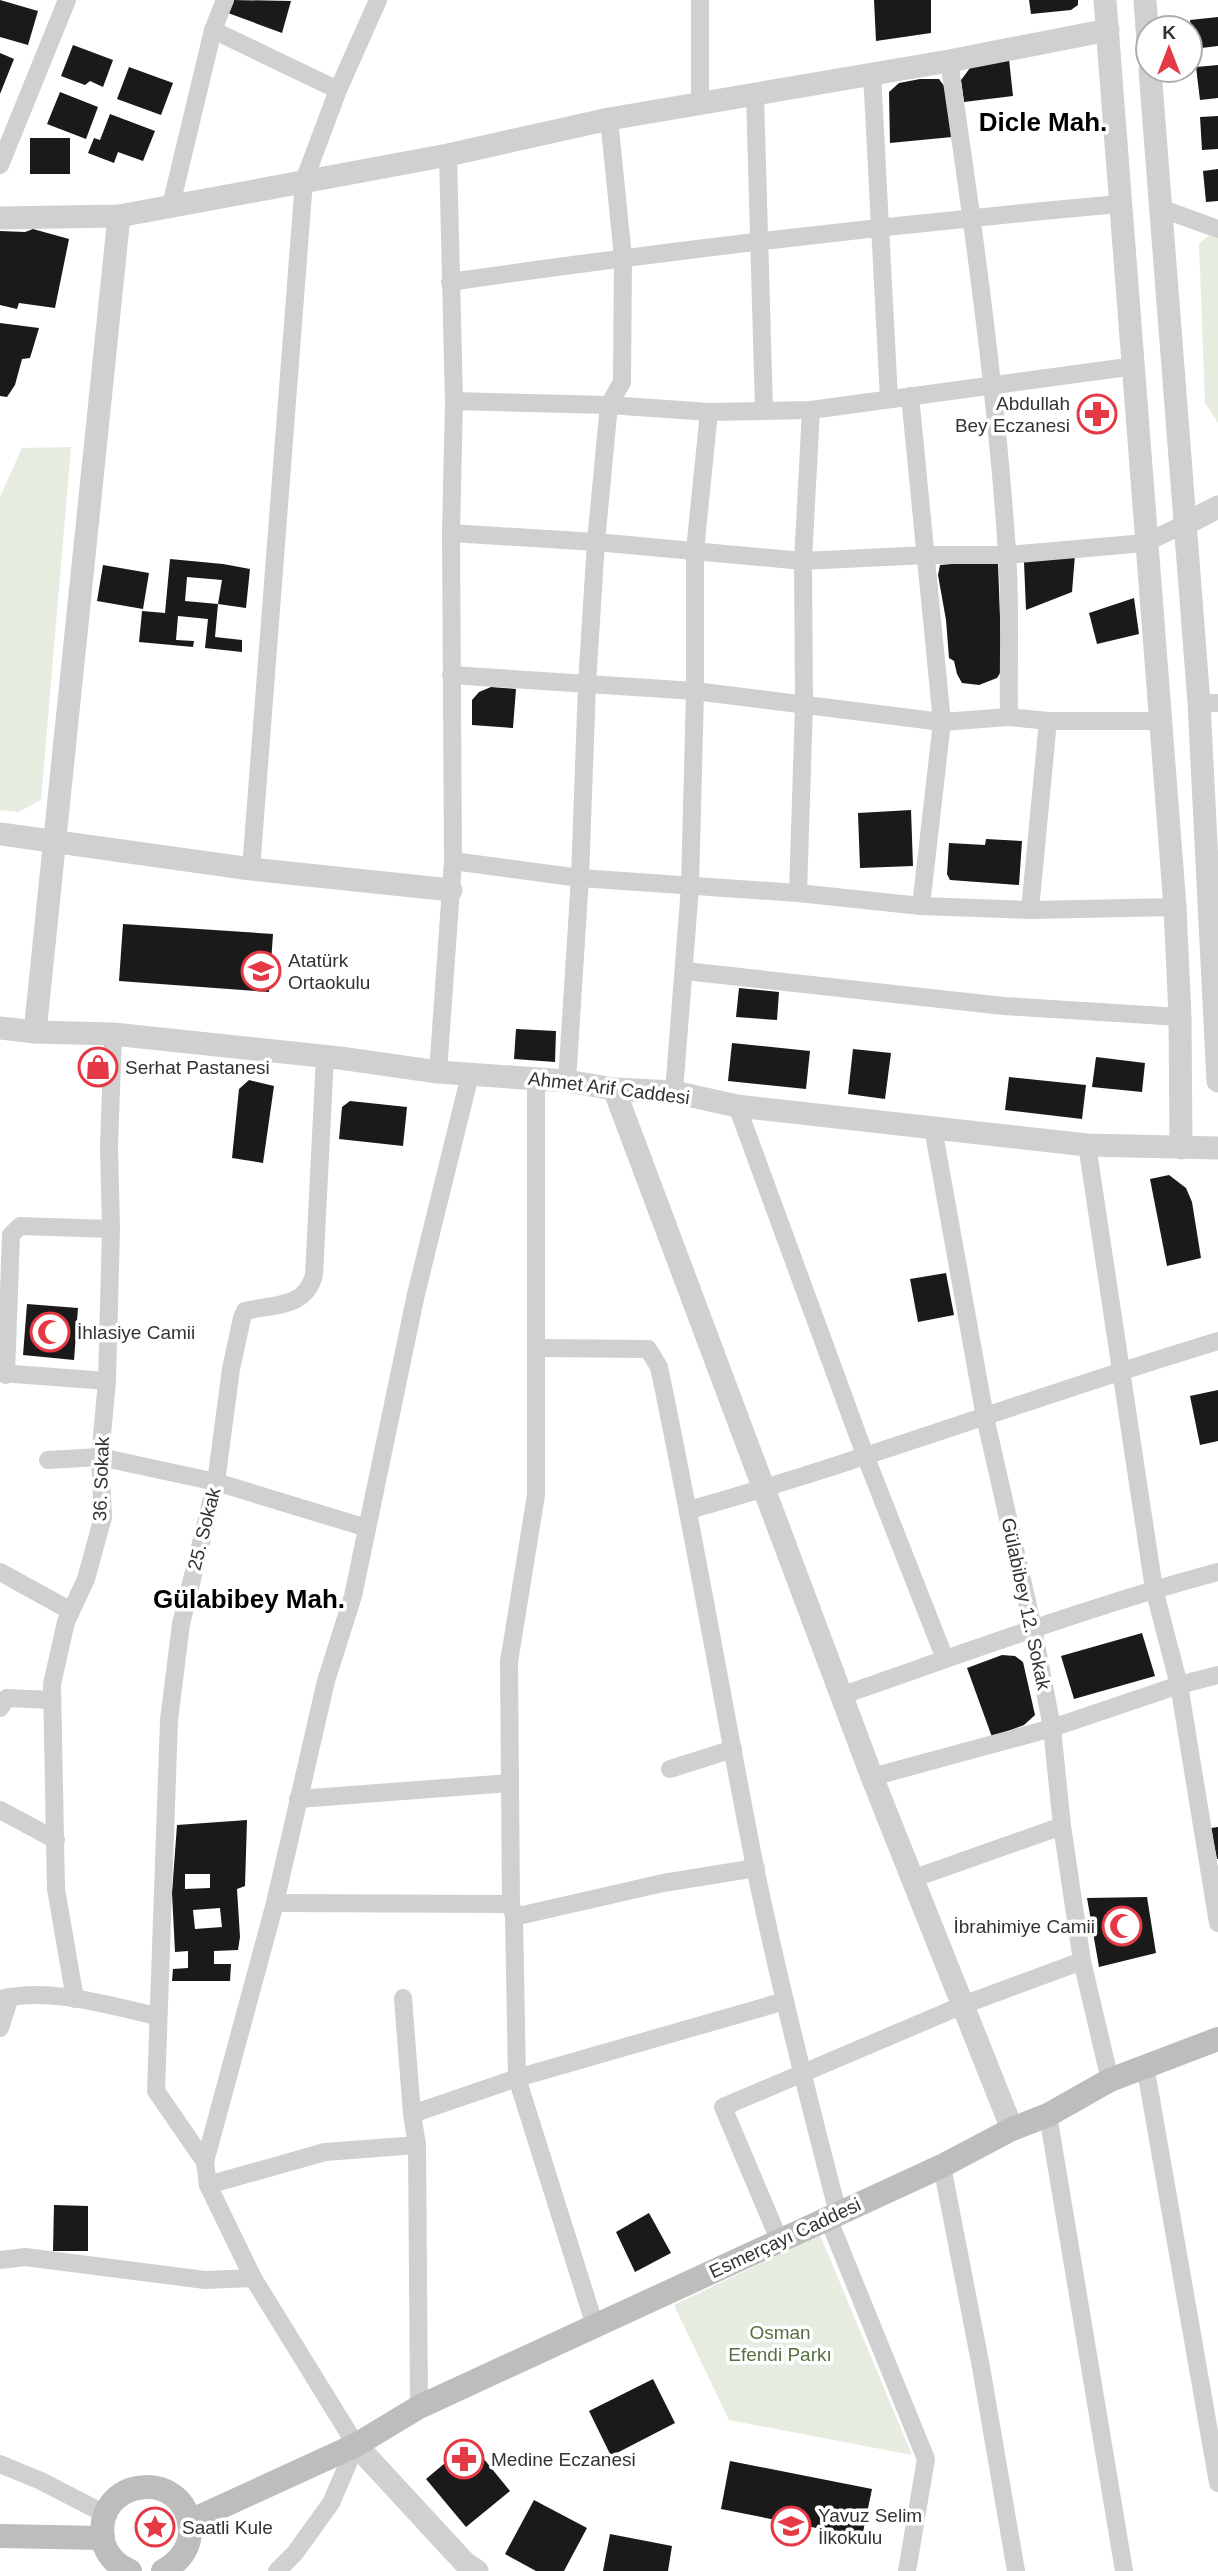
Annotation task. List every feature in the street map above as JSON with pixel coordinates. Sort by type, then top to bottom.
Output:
[{"type":"main road","name":"Esmerçayı Caddesi","points":[[189,2519],[199,2517],[356,2445],[419,2407],[942,2166],[1012,2129],[1048,2115],[1110,2080],[1218,2039]]},
{"type":"main road","points":[[121,2569],[110,2557],[104,2526],[119,2495],[145,2486],[158,2488],[172,2495],[183,2506],[189,2519],[190,2535],[186,2550],[174,2568]]},
{"type":"main road","points":[[0,2536],[104,2526]]},
{"type":"street","points":[[0,165],[67,0]]},
{"type":"street","points":[[171,205],[213,30],[225,0]]},
{"type":"street","points":[[251,869],[304,181],[338,90],[378,0]]},
{"type":"street","points":[[700,0],[701,103]]},
{"type":"street","points":[[1105,0],[1175,907],[1180,1017],[1181,1148]]},
{"type":"street","points":[[213,30],[338,90]]},
{"type":"street","points":[[0,218],[119,216],[448,155],[609,119],[872,72],[949,61],[1108,30]]},
{"type":"street","points":[[949,61],[993,385],[1007,555],[1009,717]]},
{"type":"street","points":[[872,72],[888,399]]},
{"type":"street","points":[[1151,84],[1186,523],[1209,703],[1218,1081]]},
{"type":"street","points":[[755,94],[764,410]]},
{"type":"street","points":[[567,1081],[596,541],[609,405],[622,382],[623,257],[609,119]]},
{"type":"street","points":[[438,1072],[453,861],[451,533],[454,401],[448,155]]},
{"type":"street","points":[[450,282],[623,257],[972,217],[1119,204]]},
{"type":"street","points":[[1160,208],[1218,229]]},
{"type":"street","points":[[34,1032],[119,216]]},
{"type":"street","points":[[454,401],[609,405],[709,412],[811,410],[1135,366]]},
{"type":"street","points":[[910,396],[943,722],[921,906]]},
{"type":"street","points":[[798,893],[804,705],[803,561],[811,410]]},
{"type":"street","points":[[674,1092],[690,887],[695,551],[709,412]]},
{"type":"street","points":[[451,533],[596,541],[803,561],[927,555],[1007,555],[1145,543],[1218,507]]},
{"type":"street","points":[[451,675],[695,691],[943,722],[1009,717],[1048,722],[1161,721]]},
{"type":"street","points":[[1030,910],[1048,722]]},
{"type":"street","points":[[0,834],[251,869],[451,890]]},
{"type":"street","points":[[453,861],[580,878],[798,893],[921,906],[1030,910],[1175,907]]},
{"type":"street","points":[[685,971],[1004,1006],[1180,1017]]},
{"type":"street","name":"Ahmet Arif Caddesi","points":[[0,1028],[34,1032],[113,1034],[325,1056],[438,1072],[536,1078],[614,1089],[674,1092],[737,1106],[1087,1145],[1218,1148]]},
{"type":"street","name":"36. Sokak","points":[[75,1999],[56,1889],[52,1684],[66,1622],[86,1579],[103,1517],[100,1457],[107,1381],[111,1229],[108,1147],[113,1034]]},
{"type":"street","name":"25. Sokak","points":[[205,2162],[156,2091],[169,1720],[181,1624],[216,1482],[231,1369],[245,1311],[287,1304],[310,1290],[312,1282],[325,1056]]},
{"type":"street","points":[[470,1075],[416,1294],[353,1595],[326,1681],[275,1903],[205,2162],[208,2185],[253,2278],[356,2445],[466,2563],[477,2571]]},
{"type":"street","points":[[536,1078],[536,1495],[509,1662],[517,2078],[595,2326]]},
{"type":"street","points":[[614,1089],[872,1777],[1012,2129]]},
{"type":"street","points":[[737,1106],[865,1455],[945,1660]]},
{"type":"street","name":"Gülabibey 12. Sokak","points":[[933,1128],[985,1417],[1033,1628],[1052,1728],[1062,1826],[1082,1961],[1110,2080]]},
{"type":"street","points":[[1087,1145],[1154,1589],[1179,1685],[1218,1923]]},
{"type":"street","points":[[107,1381],[3,1374],[11,1235],[20,1226],[111,1229]]},
{"type":"street","points":[[689,1510],[764,1489],[1120,1370],[1218,1341]]},
{"type":"street","points":[[537,1348],[648,1349],[659,1367],[689,1510],[756,1868],[833,2216],[926,2459],[907,2571]]},
{"type":"street","points":[[48,1460],[100,1457],[216,1482],[367,1528]]},
{"type":"street","points":[[0,1572],[71,1611]]},
{"type":"street","points":[[843,1695],[1033,1628],[1154,1589],[1218,1572]]},
{"type":"street","points":[[872,1777],[1052,1728],[1179,1685],[1218,1675]]},
{"type":"street","points":[[0,1707],[7,1698],[52,1700]]},
{"type":"street","points":[[670,1769],[733,1749]]},
{"type":"street","points":[[298,1799],[510,1783]]},
{"type":"street","points":[[0,1810],[55,1840]]},
{"type":"street","points":[[912,1880],[1062,1826]]},
{"type":"street","points":[[275,1903],[512,1910],[756,1868]]},
{"type":"street","points":[[780,2242],[723,2108],[962,2005],[1082,1961]]},
{"type":"street","points":[[0,2028],[5,1998],[52,1994],[157,2016]]},
{"type":"street","points":[[403,1998],[417,2145],[419,2407]]},
{"type":"street","points":[[412,2114],[517,2078],[785,2001]]},
{"type":"street","points":[[1145,2065],[1218,2483]]},
{"type":"street","points":[[1048,2115],[1124,2571]]},
{"type":"street","points":[[208,2185],[325,2152],[417,2145]]},
{"type":"street","points":[[942,2166],[981,2367],[1016,2571]]},
{"type":"street","points":[[0,2260],[25,2257],[205,2280],[253,2278]]},
{"type":"street","points":[[277,2571],[295,2553],[331,2503],[356,2445]]},
{"type":"street","points":[[0,2464],[41,2481],[104,2526]]},
{"type":"green space","points":[[1213,233],[1218,235],[1218,423],[1205,403],[1199,243]]},
{"type":"green space","points":[[71,447],[41,800],[18,812],[0,810],[0,497],[22,448]]},
{"type":"green space","name":"Osman Efendi Parkı","points":[[820,2235],[912,2455],[729,2420],[674,2305]]},
{"type":"building","points":[[0,0],[38,11],[28,45],[0,37]]},
{"type":"building","points":[[232,0],[291,1],[282,33],[228,13]]},
{"type":"building","points":[[874,0],[931,0],[931,33],[876,41]]},
{"type":"building","points":[[1029,0],[1078,0],[1078,5],[1071,10],[1031,14]]},
{"type":"building","points":[[1218,17],[1218,46],[1204,48],[1204,18]]},
{"type":"building","points":[[73,45],[113,60],[103,87],[90,81],[85,85],[61,76]]},
{"type":"building","points":[[0,53],[14,59],[0,94]]},
{"type":"building","points":[[1009,59],[1013,96],[964,102],[961,80],[973,64]]},
{"type":"building","points":[[1218,65],[1218,98],[1200,100],[1198,84],[1204,84],[1204,66]]},
{"type":"building","points":[[129,67],[173,83],[161,115],[117,99]]},
{"type":"building","points":[[939,79],[947,90],[952,137],[890,143],[889,92],[899,83]]},
{"type":"building","points":[[60,92],[98,107],[86,139],[47,124]]},
{"type":"building","points":[[110,114],[155,131],[143,161],[118,152],[114,163],[88,153],[94,138],[100,140]]},
{"type":"building","points":[[1218,116],[1218,149],[1202,150],[1200,117]]},
{"type":"building","points":[[30,138],[70,138],[70,174],[30,174]]},
{"type":"building","points":[[1218,169],[1218,201],[1206,202],[1203,171]]},
{"type":"building","points":[[33,229],[69,239],[55,308],[19,303],[17,309],[0,305],[0,231],[25,232]]},
{"type":"building","points":[[0,323],[39,328],[30,358],[22,359],[15,385],[7,397],[0,396]]},
{"type":"building","points":[[1075,555],[1072,592],[1026,610],[1024,562]]},
{"type":"building","points":[[170,559],[250,569],[246,608],[218,604],[215,637],[242,640],[242,652],[205,648],[208,619],[178,616],[176,640],[194,641],[193,647],[139,642],[142,611],[165,613]],"holes":[[[187,577],[222,580],[218,604],[185,601]]]},
{"type":"building","points":[[988,561],[998,564],[1002,670],[997,678],[979,685],[962,683],[954,661],[949,658],[938,575],[940,565]]},
{"type":"building","points":[[103,565],[149,573],[143,609],[97,601]]},
{"type":"building","points":[[1134,598],[1139,634],[1097,644],[1089,613]]},
{"type":"building","points":[[491,687],[516,689],[513,728],[472,725],[472,700],[479,692]]},
{"type":"building","points":[[911,810],[913,866],[860,868],[858,813]]},
{"type":"building","points":[[986,839],[1022,841],[1019,885],[950,880],[947,874],[949,843],[985,845]]},
{"type":"building","points":[[123,924],[273,934],[269,992],[119,981]]},
{"type":"building","points":[[739,988],[779,992],[777,1020],[736,1017]]},
{"type":"building","points":[[516,1029],[556,1031],[555,1062],[514,1059]]},
{"type":"building","points":[[732,1043],[810,1051],[806,1089],[728,1081]]},
{"type":"building","points":[[853,1049],[891,1053],[885,1099],[848,1094]]},
{"type":"building","points":[[1096,1057],[1145,1063],[1142,1092],[1092,1087]]},
{"type":"building","points":[[1009,1077],[1086,1085],[1082,1119],[1005,1110]]},
{"type":"building","points":[[249,1080],[274,1086],[263,1163],[232,1158],[239,1089]]},
{"type":"building","points":[[350,1101],[407,1107],[403,1146],[339,1139],[342,1107]]},
{"type":"building","points":[[1169,1175],[1186,1188],[1192,1202],[1201,1258],[1167,1266],[1150,1179]]},
{"type":"building","points":[[946,1273],[954,1315],[918,1322],[910,1279]]},
{"type":"building","name":"İhlasiye Camii","points":[[27,1304],[78,1308],[74,1360],[23,1355]]},
{"type":"building","points":[[1218,1390],[1218,1441],[1200,1445],[1190,1396]]},
{"type":"building","points":[[1142,1633],[1155,1676],[1074,1699],[1061,1656]]},
{"type":"building","points":[[1002,1655],[1015,1656],[1023,1662],[1035,1715],[1024,1725],[992,1737],[967,1668]]},
{"type":"building","points":[[247,1820],[245,1886],[237,1889],[240,1937],[238,1950],[214,1951],[214,1964],[231,1964],[230,1981],[172,1981],[173,1969],[188,1968],[188,1951],[175,1952],[172,1893],[177,1825]],"holes":[[[185,1874],[210,1874],[210,1888],[185,1889]],[[220,1908],[222,1927],[195,1929],[193,1910]]]},
{"type":"building","points":[[1218,1827],[1218,1859],[1217,1859],[1211,1828]]},
{"type":"building","name":"İbrahimiye Camii","points":[[1147,1897],[1156,1953],[1099,1967],[1087,1898]]},
{"type":"building","points":[[54,2205],[88,2206],[88,2251],[53,2251]]},
{"type":"building","points":[[649,2213],[671,2253],[635,2272],[616,2232]]},
{"type":"building","points":[[653,2379],[675,2423],[611,2456],[589,2411]]},
{"type":"building","points":[[470,2442],[510,2491],[466,2527],[426,2479]]},
{"type":"building","points":[[730,2461],[872,2489],[862,2537],[721,2509]]},
{"type":"building","points":[[534,2500],[587,2528],[564,2571],[536,2571],[505,2554]]},
{"type":"building","points":[[610,2534],[672,2546],[668,2571],[603,2571]]},
{"type":"place","name":"Abdullah Bey Eczanesi","points":[[1097,414]]},
{"type":"place","name":"Atatürk Ortaokulu","points":[[261,971]]},
{"type":"place","name":"Serhat Pastanesi","points":[[98,1067]]},
{"type":"place","name":"İhlasiye Camii","points":[[50,1332]]},
{"type":"place","name":"İbrahimiye Camii","points":[[1122,1926]]},
{"type":"place","name":"Medine Eczanesi","points":[[464,2459]]},
{"type":"place","name":"Yavuz Selim İlkokulu","points":[[791,2526]]},
{"type":"place","name":"Saatli Kule","points":[[155,2527]]},
{"type":"district","name":"Dicle Mah.","points":[[1043,122]]},
{"type":"district","name":"Gülabibey Mah.","points":[[249,1599]]}]
